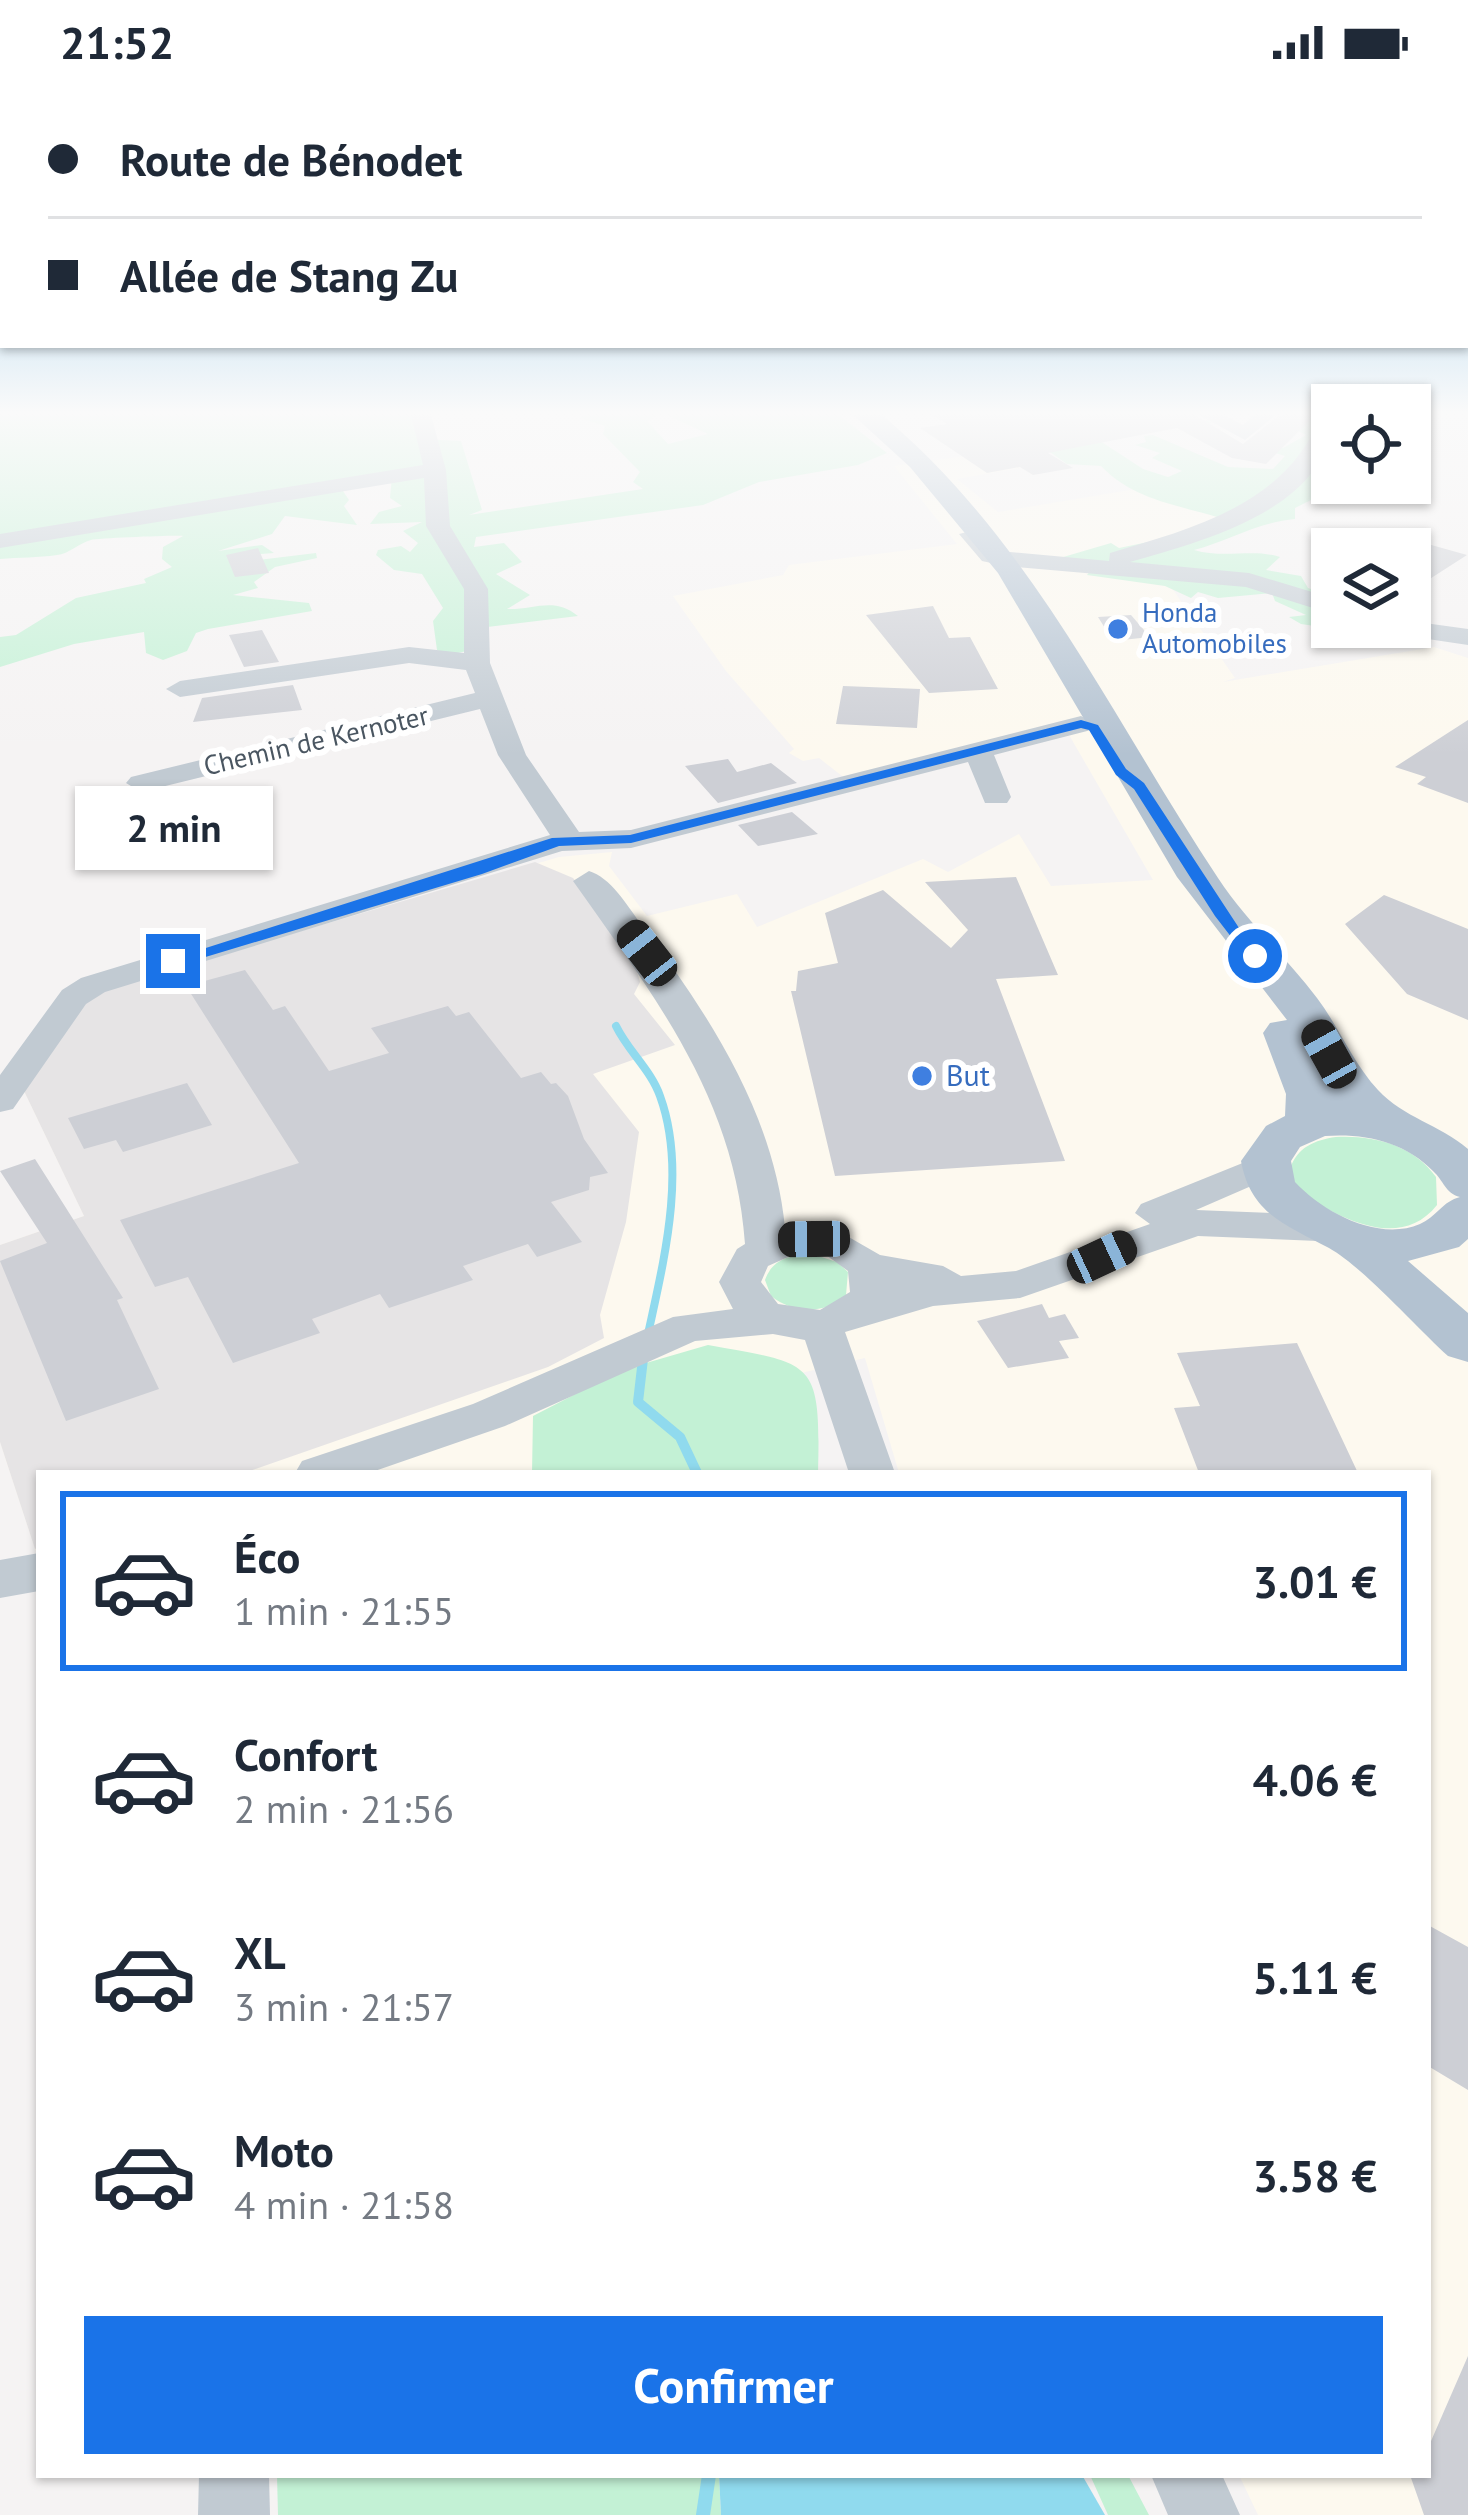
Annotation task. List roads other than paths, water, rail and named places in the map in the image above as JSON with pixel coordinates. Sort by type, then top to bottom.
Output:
[{"type":"main road","points":[[969,528],[1088,717],[1139,786],[1236,936],[1306,1013],[1346,1088],[1445,1154],[1462,1208],[1463,1335]]},
{"type":"main road","points":[[971,528],[1005,560],[1217,952],[1278,1018],[1303,1068],[1309,1125]]},
{"type":"main road","points":[[1427,1138],[1334,1120],[1309,1125],[1278,1141],[1265,1166],[1278,1199],[1335,1234],[1463,1335]]},
{"type":"main road","points":[[1335,1234],[1408,1244],[1462,1208]]},
{"type":"street","points":[[0,541],[77,528]]},
{"type":"street","points":[[439,528],[476,589],[477,663],[490,698],[525,778],[569,840]]},
{"type":"street","points":[[1095,566],[1207,528]]},
{"type":"street","points":[[1005,560],[1249,580],[1311,599]]},
{"type":"street","points":[[1431,631],[1468,637]]},
{"type":"street","points":[[180,689],[409,655],[477,663]]},
{"type":"street","name":"Chemin de Kernoter","points":[[141,783],[490,698]]},
{"type":"street","points":[[0,1101],[80,991],[569,840],[631,839],[818,795],[1088,717]]},
{"type":"street","points":[[977,747],[996,797]]},
{"type":"street","points":[[589,880],[684,1011],[765,1190],[814,1239]]},
{"type":"street","points":[[774,1320],[744,1297],[740,1282],[745,1265],[766,1247],[814,1239],[840,1245],[868,1266],[933,1279],[999,1277],[1265,1166]]},
{"type":"street","points":[[765,1190],[766,1247]]},
{"type":"street","points":[[327,1470],[490,1415],[646,1344],[706,1323],[841,1317],[933,1292],[990,1289],[1046,1277],[1196,1223],[1335,1234]]},
{"type":"street","points":[[841,1317],[871,1295],[868,1266]]},
{"type":"street","points":[[646,1344],[740,1282]]},
{"type":"street","points":[[841,1317],[871,1470]]},
{"type":"street","points":[[0,1579],[36,1573]]},
{"type":"street","points":[[234,2478],[234,2515]]},
{"type":"street","points":[[1187,2478],[1204,2515]]},
{"type":"water","points":[[719,2478],[1084,2478],[1105,2515],[721,2515]]},
{"type":"waterway","points":[[616,1026],[660,1096],[672,1154],[670,1215],[648,1334]]},
{"type":"waterway","points":[[642,1362],[643,1356]]},
{"type":"waterway","points":[[643,1359],[638,1402],[680,1437],[696,1470]]},
{"type":"waterway","points":[[703,2515],[709,2478]]},
{"type":"place","name":"Honda Automobiles","points":[[1118,629]]},
{"type":"place","name":"But","points":[[922,1076]]}]
